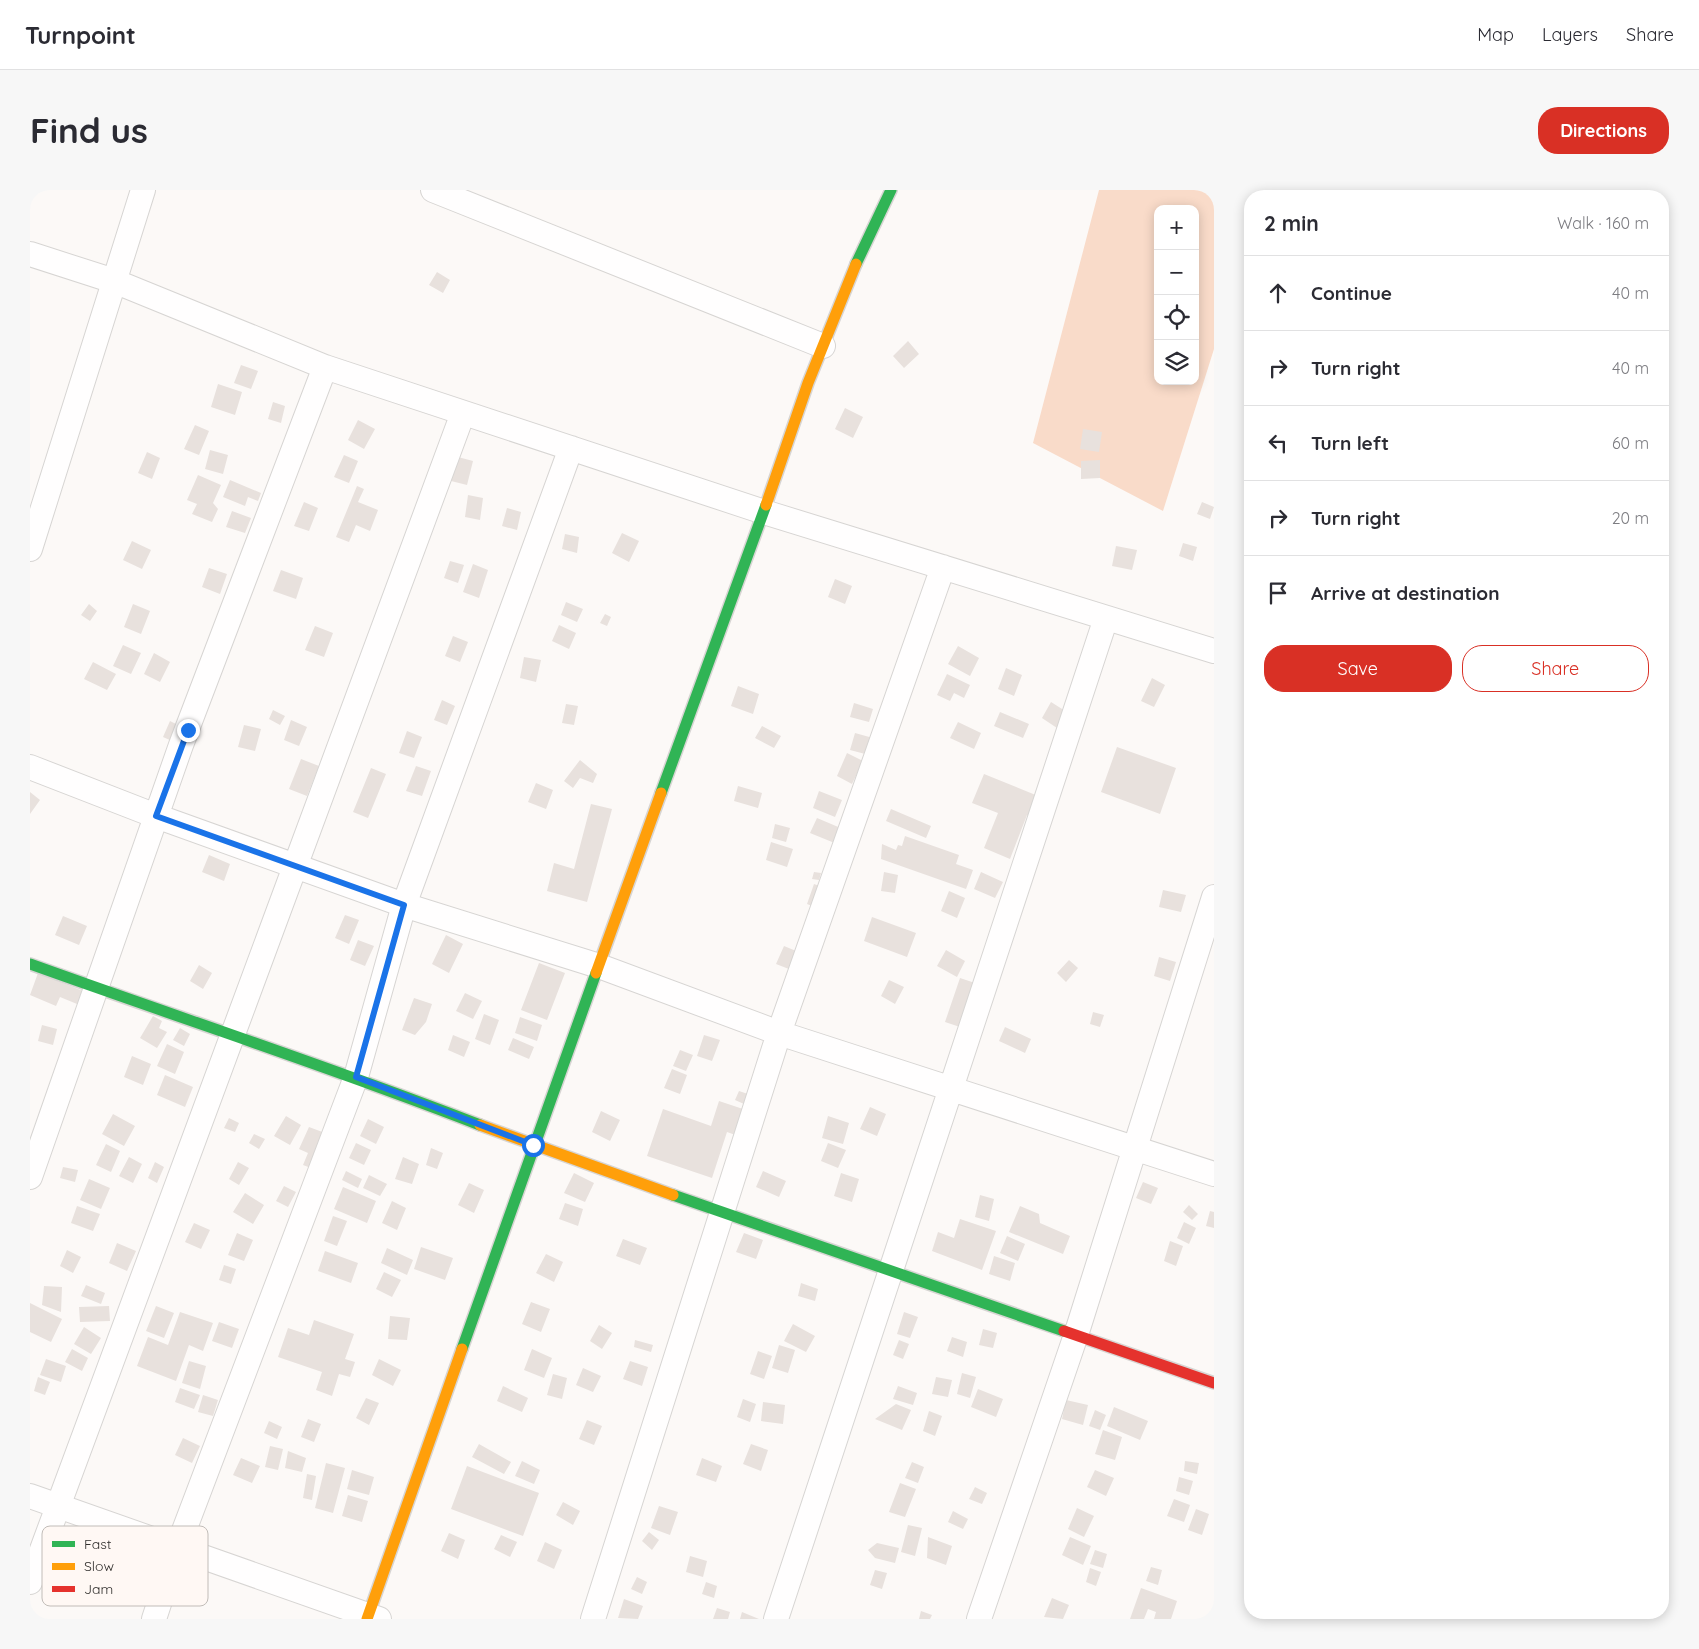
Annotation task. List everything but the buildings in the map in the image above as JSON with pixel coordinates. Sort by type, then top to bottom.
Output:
[{"type":"main road","points":[[372,1618],[533,1145],[764,512],[822,346],[858,259],[891,190]]},
{"type":"main road","points":[[30,964],[231,1036],[356,1077],[533,1145],[722,1213],[1214,1383]]},
{"type":"street","points":[[30,550],[143,190]]},
{"type":"street","points":[[449,193],[822,346]]},
{"type":"street","points":[[30,254],[114,281],[325,367],[764,512],[1214,651]]},
{"type":"street","points":[[30,1177],[95,986],[156,816],[325,367]]},
{"type":"street","points":[[51,1526],[463,413]]},
{"type":"street","points":[[186,1526],[356,1077],[404,905],[571,448]]},
{"type":"street","points":[[593,1619],[779,1032],[943,568]]},
{"type":"street","points":[[776,1619],[1106,618]]},
{"type":"street","points":[[30,767],[156,816],[404,905],[599,966],[779,1032],[1135,1146],[1214,1174]]},
{"type":"street","points":[[979,1619],[1076,1334],[1214,897]]},
{"type":"street","points":[[30,1496],[113,1526]]},
{"type":"street","points":[[30,1582],[42,1549]]},
{"type":"street","points":[[208,1560],[372,1618]]},
{"type":"street","points":[[154,1619],[158,1606]]},
{"type":"shaded area","points":[[1099,190],[1214,190],[1214,349],[1163,511],[1033,443]]},
{"type":"traffic: fast","points":[[856,264],[891,190]]},
{"type":"traffic: fast","points":[[661,793],[766,505]]},
{"type":"traffic: fast","points":[[30,964],[312,1063],[480,1125]]},
{"type":"traffic: fast","points":[[462,1349],[596,973]]},
{"type":"traffic: fast","points":[[673,1195],[1064,1331]]},
{"type":"traffic: slow","points":[[766,505],[808,383],[856,264]]},
{"type":"traffic: slow","points":[[596,973],[661,793]]},
{"type":"traffic: slow","points":[[480,1125],[673,1195]]},
{"type":"traffic: slow","points":[[367,1619],[462,1349]]},
{"type":"traffic: jam","points":[[1064,1331],[1214,1383]]},
{"type":"route","points":[[188,730],[156,816],[404,905],[356,1077],[533,1145]]}]
